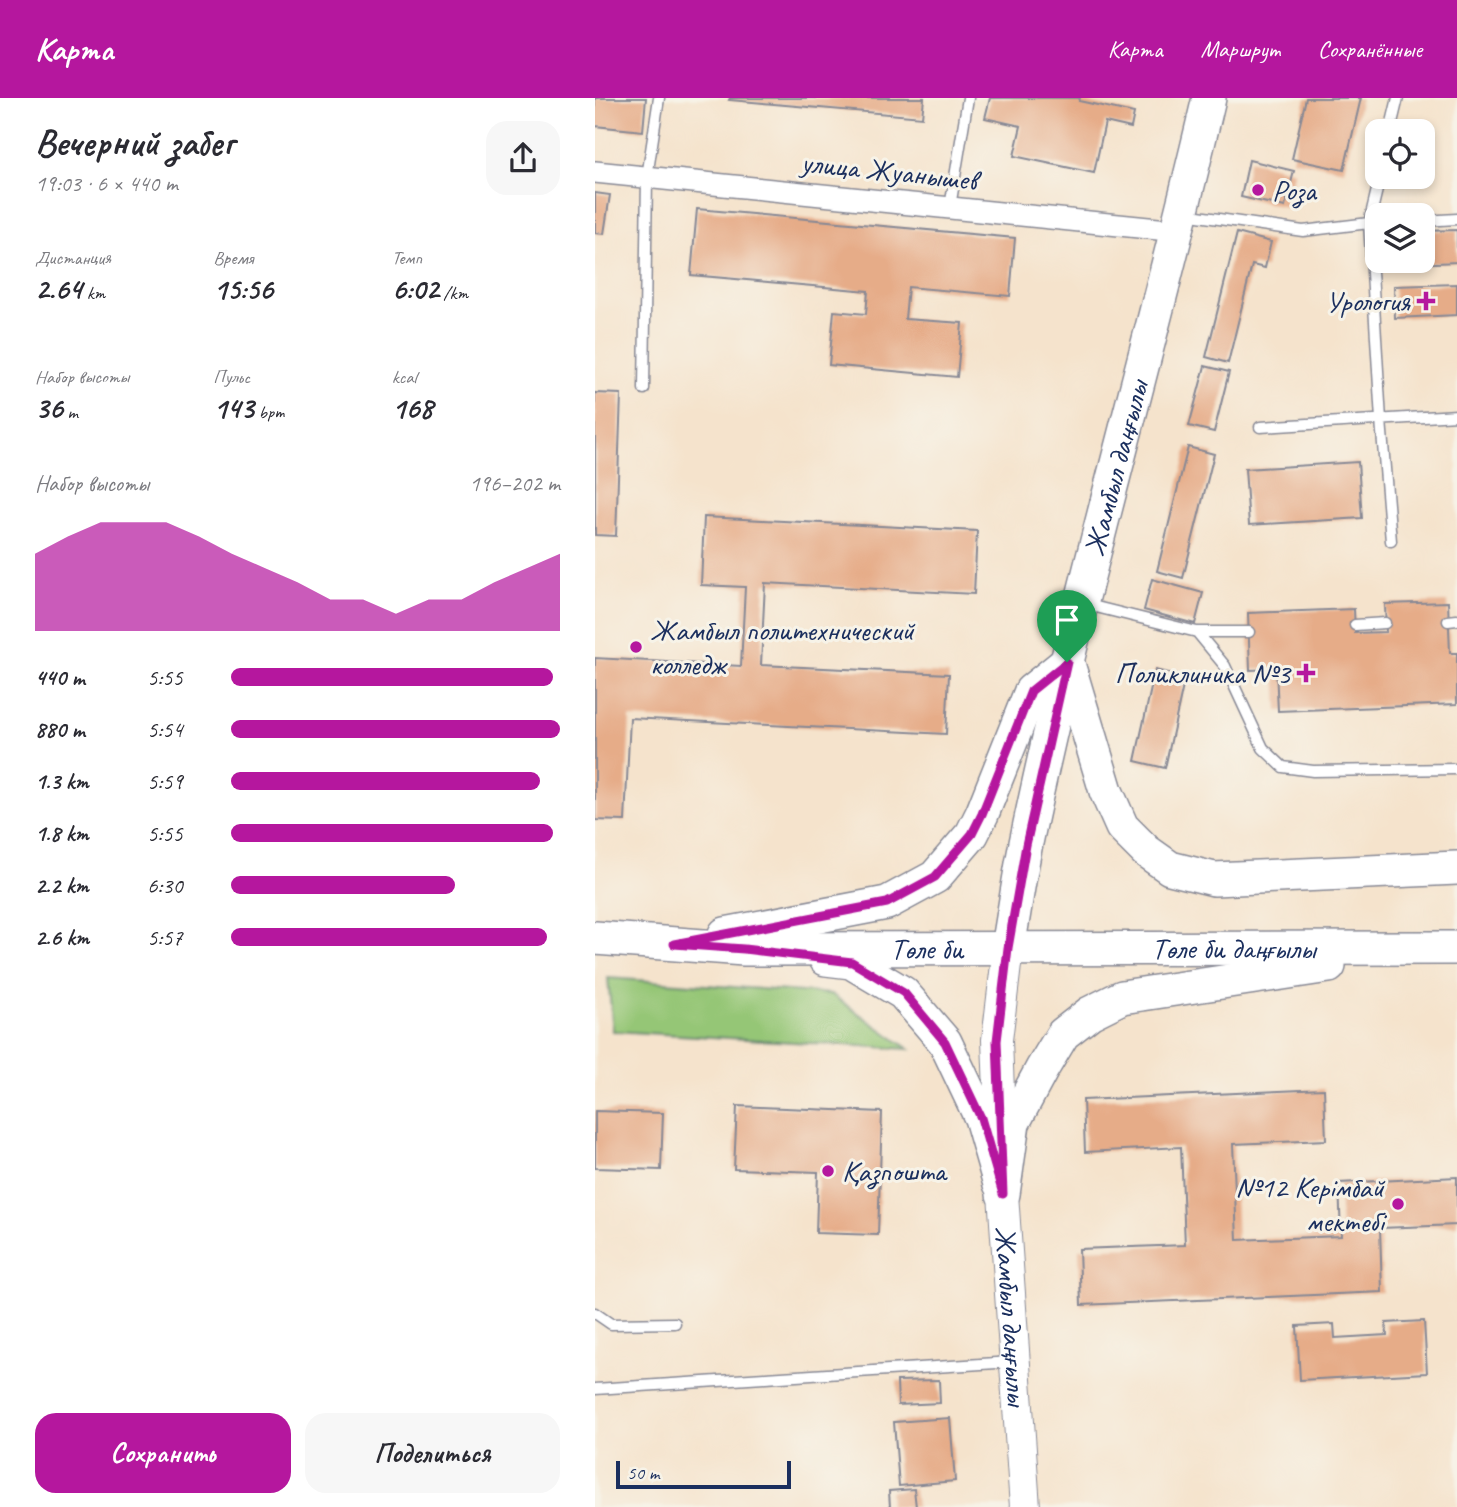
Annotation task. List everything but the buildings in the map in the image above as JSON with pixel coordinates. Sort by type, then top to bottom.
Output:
[{"type":"main road","name":"Жамбыл даңғылы","points":[[1025,1507],[1003,1194],[997,1041],[1008,948],[1026,845],[1067,662],[1180,222],[1209,98]]},
{"type":"main road","points":[[674,944],[887,903],[935,877],[972,834],[1031,691],[1067,662],[1106,791],[1122,827],[1146,852],[1170,868],[1214,879],[1457,868]]},
{"type":"main road","name":"Төле би","points":[[595,938],[744,949],[1008,948]]},
{"type":"main road","name":"Төле би даңғылы","points":[[1008,948],[1448,948]]},
{"type":"main road","points":[[1003,1194],[1013,1123],[1063,1034],[1090,1013],[1122,997],[1448,948]]},
{"type":"main road","points":[[744,949],[852,962],[904,993],[945,1042],[981,1118],[1003,1194]]},
{"type":"street","name":"улица Жуанышев","points":[[595,172],[950,208],[1180,222]]},
{"type":"lane","points":[[645,390],[647,177],[659,98]]},
{"type":"lane","points":[[950,208],[968,98]]},
{"type":"lane","points":[[1394,119],[1398,98]]},
{"type":"lane","points":[[1435,220],[1457,219]]},
{"type":"lane","points":[[1180,222],[1303,231],[1365,224]]},
{"type":"lane","points":[[1375,273],[1381,419],[1391,541]]},
{"type":"lane","points":[[1260,427],[1457,415]]},
{"type":"lane","points":[[1081,603],[1197,632],[1249,632]]},
{"type":"lane","points":[[1355,625],[1385,623]]},
{"type":"lane","points":[[1197,632],[1225,666],[1263,748],[1283,767],[1313,771],[1457,769]]},
{"type":"lane","points":[[595,1312],[611,1324],[675,1323]]},
{"type":"lane","points":[[595,1389],[1015,1362]]},
{"type":"green space","points":[[608,978],[831,994],[909,1049],[613,1031]]},
{"type":"place","name":"Роза","points":[[1258,190]]},
{"type":"place","name":"Урология","points":[[1426,301]]},
{"type":"place","name":"Жамбыл политехнический колледж","points":[[636,647]]},
{"type":"place","name":"Поликлиника №3","points":[[1306,673]]},
{"type":"place","name":"Қазпошта","points":[[828,1171]]},
{"type":"place","name":"№12 Керімбай мектебі","points":[[1398,1204]]},
{"type":"route","points":[[1067,662],[1026,845],[1008,948],[997,1041],[1003,1194],[981,1118],[945,1042],[904,993],[852,962],[674,944],[887,903],[935,877],[972,834],[1031,691],[1067,662]]}]
